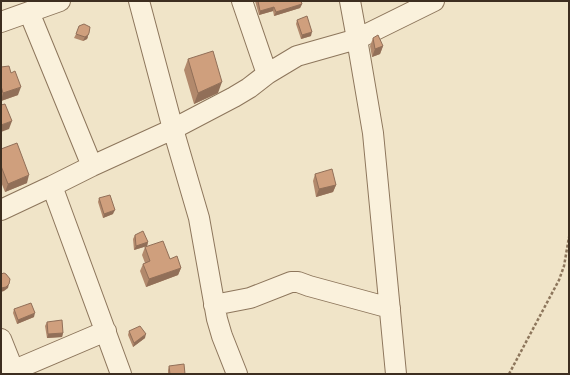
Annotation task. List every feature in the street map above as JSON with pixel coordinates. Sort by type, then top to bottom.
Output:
[{"type":"street","points":[[1,22],[60,1]]},
{"type":"street","points":[[139,1],[199,218],[214,304],[222,336],[237,374]]},
{"type":"street","points":[[242,1],[266,74]]},
{"type":"street","points":[[350,1],[373,133],[396,374]]},
{"type":"street","points":[[1,210],[92,166],[174,129],[234,97],[249,88],[266,74],[297,56],[357,38],[434,1]]},
{"type":"street","points":[[29,12],[92,166]]},
{"type":"street","points":[[52,186],[122,374]]},
{"type":"street","points":[[214,304],[250,298],[291,282],[298,282],[390,308]]},
{"type":"street","points":[[1,339],[11,373],[106,331]]},
{"type":"path","points":[[509,374],[559,280],[564,266],[569,238]]},
{"type":"building","points":[[258,1],[301,1],[302,4],[276,12],[274,7],[260,11]]},
{"type":"building","points":[[307,16],[312,32],[302,35],[297,20]]},
{"type":"building","points":[[84,24],[90,27],[88,35],[85,37],[76,34],[79,26]]},
{"type":"building","points":[[378,35],[383,46],[375,49],[373,38]]},
{"type":"building","points":[[213,51],[222,82],[198,93],[188,59]]},
{"type":"building","points":[[9,66],[11,73],[15,71],[21,87],[3,93],[1,86],[1,67]]},
{"type":"building","points":[[5,104],[12,121],[1,125],[1,105]]},
{"type":"building","points":[[17,143],[29,175],[8,184],[1,166],[1,149]]},
{"type":"building","points":[[332,169],[336,185],[319,189],[315,174]]},
{"type":"building","points":[[110,195],[115,210],[104,214],[99,198]]},
{"type":"building","points":[[143,231],[148,242],[136,246],[135,235]]},
{"type":"building","points":[[163,241],[170,259],[177,256],[181,268],[149,279],[143,264],[150,261],[145,247]]},
{"type":"building","points":[[4,273],[10,279],[9,284],[6,287],[1,288],[1,274]]},
{"type":"building","points":[[31,303],[35,313],[18,320],[14,309]]},
{"type":"building","points":[[62,320],[63,333],[48,334],[47,322]]},
{"type":"building","points":[[140,326],[146,334],[134,343],[129,331]]},
{"type":"building","points":[[184,364],[185,374],[170,374],[169,366]]}]
